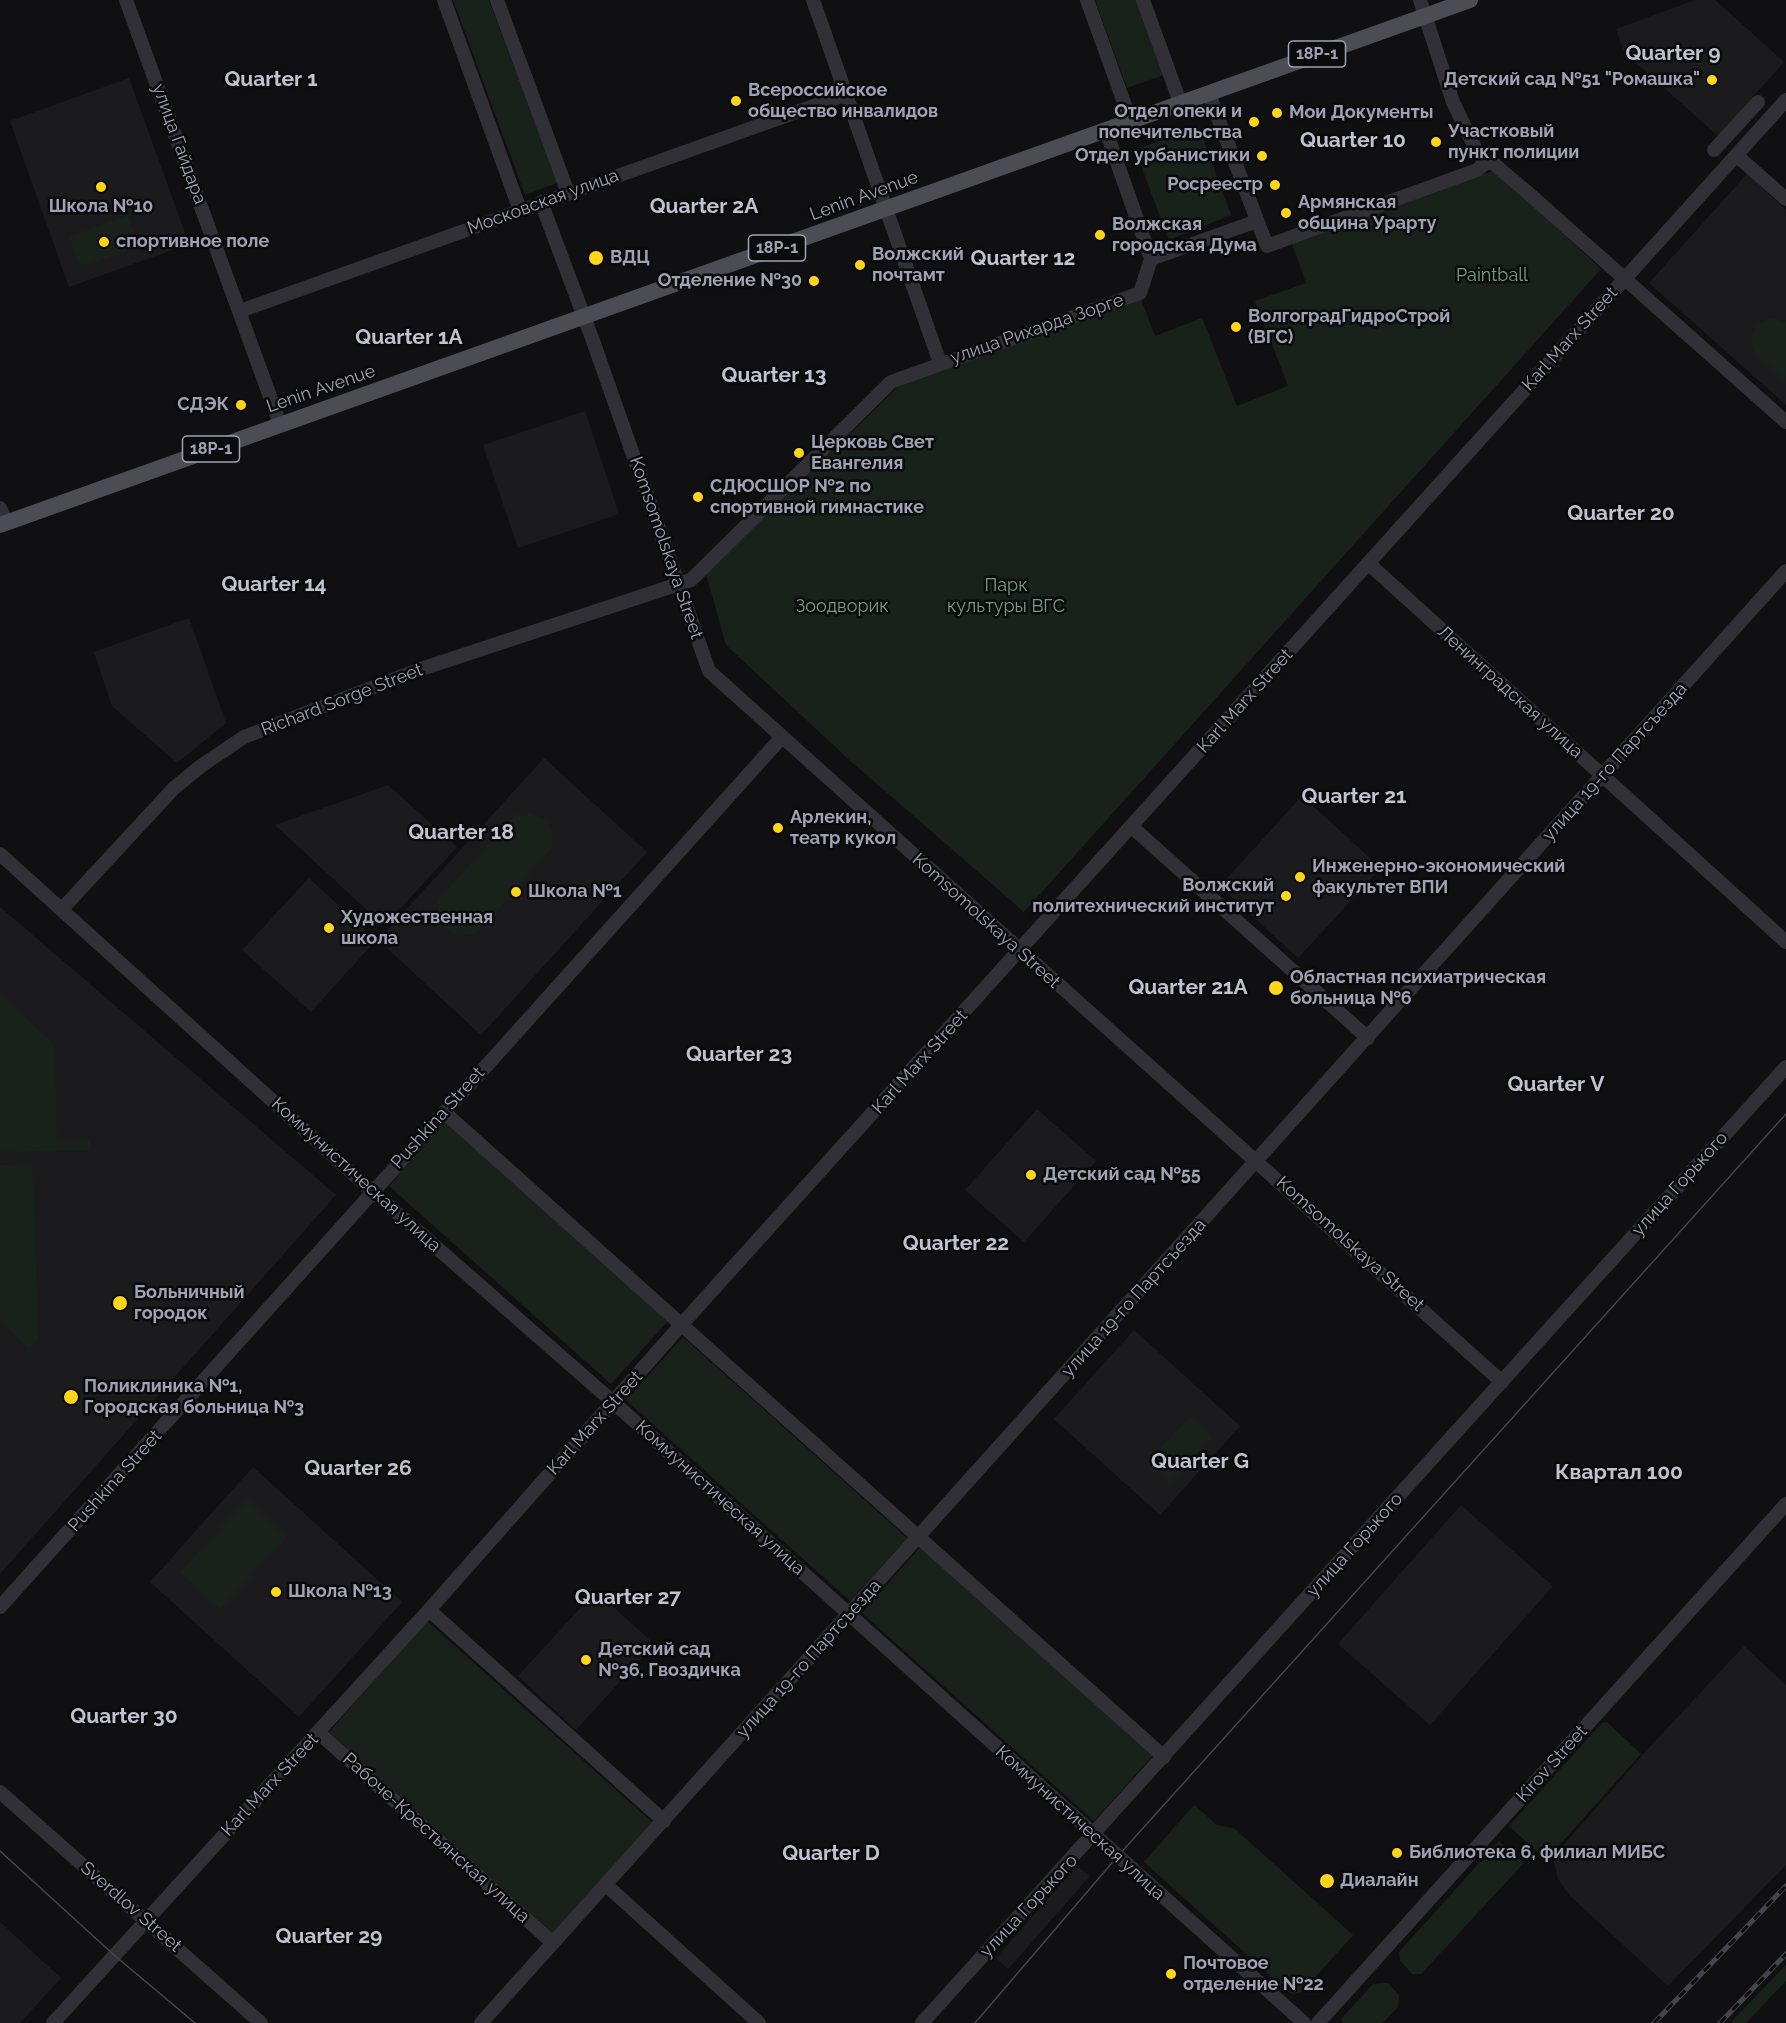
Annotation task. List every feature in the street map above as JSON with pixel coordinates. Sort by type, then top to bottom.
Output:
[{"type":"main road","name":"Lenin Avenue","points":[[2,519],[280,424],[887,207],[1181,105],[1422,8],[1470,0]]},
{"type":"street","name":"улица Гайдара","points":[[126,0],[280,424]]},
{"type":"street","points":[[444,0],[520,210]]},
{"type":"street","points":[[497,0],[567,193]]},
{"type":"street","points":[[813,0],[940,363]]},
{"type":"street","points":[[1087,0],[1131,122]]},
{"type":"street","points":[[1143,0],[1181,105]]},
{"type":"street","points":[[1422,8],[1453,102],[1478,154],[1487,162],[1494,164],[1786,422]]},
{"type":"street","name":"Московская улица","points":[[240,311],[847,94]]},
{"type":"street","points":[[1209,94],[1267,246],[1477,170],[1487,162]]},
{"type":"street","name":"Karl Marx Street","points":[[53,2023],[429,1610],[682,1324],[1786,100]]},
{"type":"street","points":[[1714,150],[1758,102]]},
{"type":"street","points":[[1106,131],[1151,259],[1257,221]]},
{"type":"street","points":[[1736,155],[1786,199]]},
{"type":"street","name":"Komsomolskaya Street","points":[[541,202],[709,671],[1019,952],[1258,1160],[1502,1382]]},
{"type":"street","name":"улица Рихарда Зорге","points":[[680,585],[690,580],[891,382],[1140,293],[1151,259]]},
{"type":"street","name":"Ленинградская улица","points":[[1368,563],[1786,942]]},
{"type":"street","name":"улица 19-го Партсъезда","points":[[481,2023],[1786,571]]},
{"type":"street","name":"Richard Sorge Street","points":[[62,909],[174,788],[201,766],[244,737],[503,641],[680,585]]},
{"type":"street","name":"Pushkina Street","points":[[0,1607],[231,1353],[372,1191],[782,737]]},
{"type":"street","points":[[1132,827],[1368,1038]]},
{"type":"street","name":"Коммунистическая улица","points":[[0,854],[372,1191],[613,1402],[1093,1836],[1304,2023]]},
{"type":"street","name":"улица Горького","points":[[922,2023],[1786,1067]]},
{"type":"street","points":[[444,1112],[920,1536],[1164,1757]]},
{"type":"street","name":"Kirov Street","points":[[1318,2023],[1786,1504]]},
{"type":"street","points":[[429,1610],[664,1821]]},
{"type":"street","name":"Рабоче-Крестьянская улица","points":[[318,1732],[554,1943]]},
{"type":"street","name":"Sverdlov Street","points":[[0,1792],[261,2023]]},
{"type":"street","points":[[606,1884],[759,2023]]},
{"type":"shaded area","name":"Детский сад №51 \"Ромашка\"","points":[[1695,0],[1715,0],[1784,62],[1718,136],[1624,52],[1616,29]]},
{"type":"shaded area","name":"Школа №10","points":[[129,78],[189,244],[69,287],[10,121]]},
{"type":"shaded area","points":[[1747,174],[1786,210],[1786,405],[1649,283]]},
{"type":"shaded area","points":[[585,411],[619,514],[518,548],[483,445]]},
{"type":"shaded area","points":[[189,618],[226,723],[177,763],[112,706],[94,652]]},
{"type":"shaded area","name":"Школа №1","points":[[544,758],[647,852],[481,1035],[388,949],[396,941],[386,932]]},
{"type":"shaded area","points":[[388,785],[457,847],[384,926],[275,825]]},
{"type":"shaded area","name":"Инженерно-экономический факультет ВПИ","points":[[1302,796],[1381,868],[1298,958],[1220,886]]},
{"type":"shaded area","points":[[309,878],[376,940],[311,1012],[242,950]]},
{"type":"shaded area","name":"Больничный городок","points":[[0,907],[336,1195],[0,1574]]},
{"type":"shaded area","name":"Детский сад №55","points":[[1037,1109],[1096,1161],[1024,1242],[965,1190]]},
{"type":"shaded area","points":[[1134,1330],[1240,1426],[1160,1515],[1054,1419]]},
{"type":"shaded area","name":"Школа №13","points":[[253,1467],[402,1602],[299,1717],[150,1582]]},
{"type":"shaded area","points":[[1461,1505],[1553,1586],[1430,1725],[1338,1644]]},
{"type":"shaded area","name":"Детский сад №36, Гвоздичка","points":[[596,1591],[654,1644],[576,1730],[518,1676]]},
{"type":"shaded area","points":[[1744,1646],[1786,1685],[1786,1865],[1668,1986],[1570,1896],[1558,1879],[1553,1857],[1646,1751]]},
{"type":"shaded area","points":[[1077,1866],[1090,1876],[1008,1969],[996,1958]]},
{"type":"shaded area","points":[[0,1922],[61,1978],[20,2023],[0,2023]]},
{"type":"green space","points":[[453,0],[489,0],[557,183],[525,195]]},
{"type":"green space","points":[[1095,0],[1137,0],[1164,75],[1127,88]]},
{"type":"green space","points":[[1199,127],[1231,215],[1169,240],[1135,150]]},
{"type":"green space","name":"Парк культуры ВГС","points":[[1495,170],[1601,269],[1024,912],[846,757],[726,645],[706,574],[898,387],[1141,299],[1155,336],[1202,318],[1237,406],[1288,386],[1255,301],[1306,283],[1292,244]]},
{"type":"green space","name":"спортивное поле","points":[[128,215],[139,246],[81,268],[69,237]]},
{"type":"green space","points":[[1774,318],[1786,323],[1786,382],[1753,351],[1752,339],[1755,329],[1763,322]]},
{"type":"green space","points":[[523,813],[537,816],[547,823],[552,834],[552,848],[479,931],[462,935],[454,933],[443,924],[439,917],[439,899],[514,816]]},
{"type":"green space","points":[[0,995],[55,1045],[57,1140],[90,1140],[90,1150],[0,1152]]},
{"type":"green space","points":[[446,1122],[668,1321],[611,1384],[389,1186]]},
{"type":"green space","points":[[32,1164],[39,1339],[29,1349],[0,1322],[0,1165]]},
{"type":"green space","points":[[683,1337],[907,1538],[850,1601],[626,1400]]},
{"type":"green space","points":[[1190,1417],[1212,1437],[1170,1483],[1147,1463]]},
{"type":"green space","points":[[247,1500],[287,1538],[220,1609],[180,1572]]},
{"type":"green space","points":[[921,1546],[1154,1754],[1094,1821],[862,1613]]},
{"type":"green space","points":[[427,1621],[653,1823],[554,1934],[329,1732]]},
{"type":"green space","points":[[1607,1722],[1641,1754],[1546,1860],[1509,1826],[1602,1723]]},
{"type":"green space","points":[[1194,1805],[1217,1825],[1234,1828],[1353,1935],[1302,1992],[1293,1994],[1287,1991],[1144,1862]]},
{"type":"green space","points":[[1499,1841],[1524,1863],[1421,1974],[1412,1974],[1400,1960],[1399,1952]]},
{"type":"green space","points":[[1786,1965],[1786,1981],[1746,2023],[1730,2023]]},
{"type":"green space","points":[[1388,1983],[1399,1995],[1398,2007],[1383,2023],[1342,2023],[1342,2018],[1373,1984]]},
{"type":"tram line","points":[[975,2023],[1117,1857],[1786,1114]]},
{"type":"tram line","points":[[0,1851],[114,1955],[195,2023]]},
{"type":"railway","points":[[1654,2023],[1786,1886]]},
{"type":"railway","points":[[1720,2023],[1786,1954]]},
{"type":"place","name":"Детский сад №51 \"Ромашка\"","points":[[1712,80]]},
{"type":"place","name":"Всероссийское общество инвалидов","points":[[736,101]]},
{"type":"place","name":"Мои Документы","points":[[1277,113]]},
{"type":"place","name":"Отдел опеки и попечительства","points":[[1254,122]]},
{"type":"place","name":"Участковый пункт полиции","points":[[1436,142]]},
{"type":"place","name":"Отдел урбанистики","points":[[1262,156]]},
{"type":"place","name":"Росреестр","points":[[1275,185]]},
{"type":"place","name":"Школа №10","points":[[101,187]]},
{"type":"place","name":"Армянская община Урарту","points":[[1286,213]]},
{"type":"place","name":"Волжская городская Дума","points":[[1100,235]]},
{"type":"place","name":"спортивное поле","points":[[104,242]]},
{"type":"place","name":"ВДЦ","points":[[596,258]]},
{"type":"place","name":"Волжский почтамт","points":[[860,265]]},
{"type":"place","name":"Отделение №30","points":[[814,281]]},
{"type":"place","name":"ВолгоградГидроСтрой (ВГС)","points":[[1236,327]]},
{"type":"place","name":"СДЭК","points":[[241,405]]},
{"type":"place","name":"Церковь Свет Евангелия","points":[[799,453]]},
{"type":"place","name":"СДЮСШОР №2 по спортивной гимнастике","points":[[698,497]]},
{"type":"place","name":"Арлекин, театр кукол","points":[[778,828]]},
{"type":"place","name":"Инженерно-экономический факультет ВПИ","points":[[1300,877]]},
{"type":"place","name":"Школа №1","points":[[516,892]]},
{"type":"place","name":"Волжский политехнический институт","points":[[1286,896]]},
{"type":"place","name":"Художественная школа","points":[[329,928]]},
{"type":"place","name":"Областная психиатрическая больница №6","points":[[1276,988]]},
{"type":"place","name":"Детский сад №55","points":[[1031,1175]]},
{"type":"place","name":"Больничный городок","points":[[120,1303]]},
{"type":"place","name":"Поликлиника №1, Городская больница №3","points":[[71,1397]]},
{"type":"place","name":"Школа №13","points":[[276,1592]]},
{"type":"place","name":"Детский сад №36, Гвоздичка","points":[[586,1660]]},
{"type":"place","name":"Библиотека 6, филиал МИБС","points":[[1397,1853]]},
{"type":"place","name":"Диалайн","points":[[1327,1881]]},
{"type":"place","name":"Почтовое отделение №22","points":[[1171,1974]]},
{"type":"district","name":"Quarter 9","points":[[1673,54]]},
{"type":"district","name":"Quarter 1","points":[[271,80]]},
{"type":"district","name":"Quarter 10","points":[[1353,141]]},
{"type":"district","name":"Quarter 2A","points":[[704,207]]},
{"type":"district","name":"Quarter 12","points":[[1023,259]]},
{"type":"district","name":"Quarter 1A","points":[[409,338]]},
{"type":"district","name":"Quarter 13","points":[[774,376]]},
{"type":"district","name":"Quarter 20","points":[[1621,514]]},
{"type":"district","name":"Quarter 14","points":[[274,585]]},
{"type":"district","name":"Quarter 21","points":[[1354,797]]},
{"type":"district","name":"Quarter 18","points":[[461,833]]},
{"type":"district","name":"Quarter 21A","points":[[1188,988]]},
{"type":"district","name":"Quarter 23","points":[[739,1055]]},
{"type":"district","name":"Quarter V","points":[[1556,1085]]},
{"type":"district","name":"Quarter 22","points":[[956,1244]]},
{"type":"district","name":"Quarter G","points":[[1200,1462]]},
{"type":"district","name":"Quarter 26","points":[[358,1469]]},
{"type":"district","name":"Квартал 100","points":[[1619,1473]]},
{"type":"district","name":"Quarter 27","points":[[628,1598]]},
{"type":"district","name":"Quarter 30","points":[[124,1717]]},
{"type":"district","name":"Quarter D","points":[[831,1854]]},
{"type":"district","name":"Quarter 29","points":[[329,1937]]},
{"type":"park label","name":"Paintball","points":[[1492,276]]},
{"type":"park label","name":"Зоодворик","points":[[842,607]]}]
